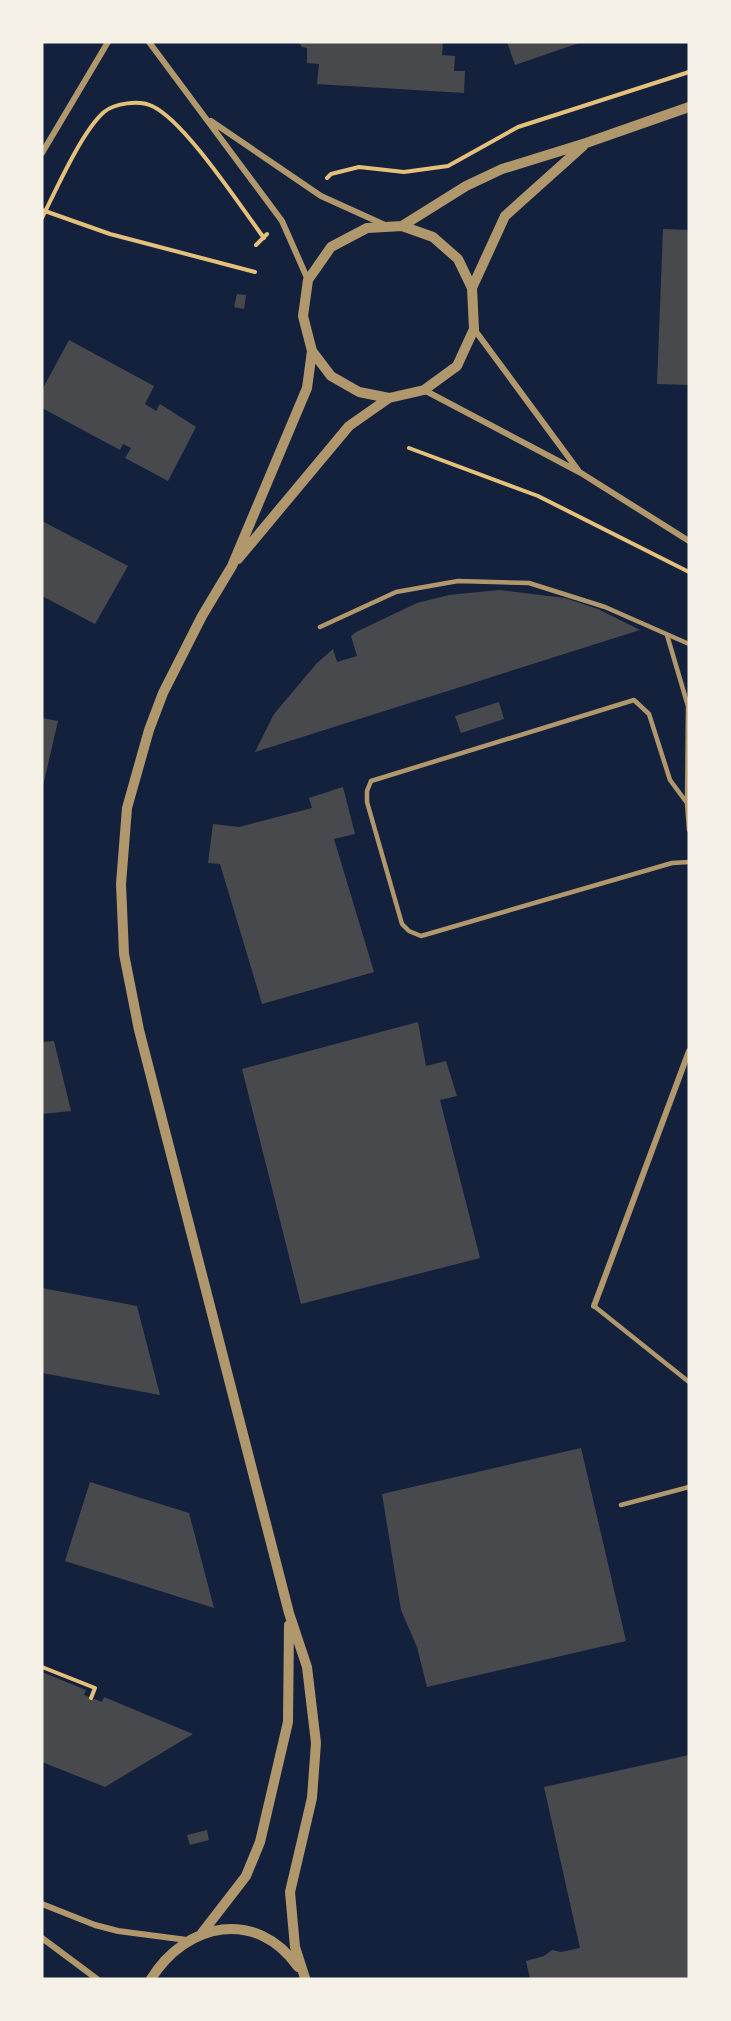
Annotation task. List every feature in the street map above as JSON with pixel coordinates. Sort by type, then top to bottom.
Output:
[{"type":"street","points":[[42,153],[108,42]]},
{"type":"street","points":[[149,42],[282,221],[309,280]]},
{"type":"street","points":[[402,226],[466,186],[502,169],[586,144],[689,106]]},
{"type":"street","points":[[206,117],[314,191],[389,227]]},
{"type":"street","points":[[472,288],[505,216],[586,144]]},
{"type":"street","points":[[232,566],[349,426],[389,398],[424,390],[457,366],[474,329],[472,288],[458,259],[433,237],[402,226],[367,228],[331,248],[309,280],[303,316],[312,351],[308,388],[232,566],[178,664],[149,730],[127,808],[121,884],[124,954],[156,1097],[289,1613],[307,1667],[316,1743],[312,1798],[290,1892],[295,1947],[305,1978]]},
{"type":"street","points":[[474,329],[581,473]]},
{"type":"street","points":[[312,351],[331,376],[358,392],[389,398]]},
{"type":"street","points":[[424,390],[581,473],[689,541]]},
{"type":"street","points":[[594,1306],[689,1051]]},
{"type":"street","points":[[202,1933],[246,1876],[260,1842],[288,1722],[291,1677],[289,1613]]},
{"type":"street","points":[[42,1904],[94,1925],[118,1931],[187,1940]]},
{"type":"street","points":[[151,1979],[166,1956],[187,1940],[202,1933],[232,1929],[262,1935],[288,1953],[305,1978]]},
{"type":"street","points":[[42,1938],[97,1979]]},
{"type":"lane","points":[[320,627],[396,592],[458,581],[529,583],[605,607],[689,644]]},
{"type":"lane","points":[[667,635],[688,706],[689,830]]},
{"type":"lane","points":[[687,803],[670,780],[649,714],[634,700],[371,781],[367,791],[367,802],[402,924],[409,932],[421,936],[561,893],[672,863],[689,862]]},
{"type":"lane","points":[[594,1306],[689,1382]]},
{"type":"lane","points":[[621,1505],[689,1487]]},
{"type":"path","points":[[314,191],[331,174],[359,167],[404,172],[448,166],[518,127],[689,72]]},
{"type":"path","points":[[42,218],[44,210],[89,130],[105,111],[127,103],[151,105],[169,117],[196,147],[264,238]]},
{"type":"path","points":[[44,210],[110,234],[255,272]]},
{"type":"path","points":[[409,448],[538,496],[689,572]]},
{"type":"path","points":[[42,1667],[95,1688],[91,1698]]},
{"type":"building","points":[[299,42],[443,42],[442,55],[455,56],[454,71],[465,71],[464,93],[317,84],[319,64],[307,63],[307,48],[302,47]]},
{"type":"building","points":[[507,42],[582,42],[515,65]]},
{"type":"building","points":[[663,229],[689,230],[689,385],[657,384]]},
{"type":"building","points":[[237,294],[246,295],[244,309],[234,307]]},
{"type":"building","points":[[69,340],[154,386],[145,404],[156,411],[160,404],[196,427],[168,481],[125,458],[131,448],[123,444],[120,450],[42,408],[42,390]]},
{"type":"building","points":[[42,521],[128,566],[95,624],[42,596]]},
{"type":"building","points":[[499,590],[565,598],[598,609],[640,630],[255,752],[274,714],[317,663],[333,649],[337,662],[357,656],[351,636],[356,632],[417,603],[449,595]]},
{"type":"building","points":[[499,702],[504,719],[461,733],[455,716]]},
{"type":"building","points":[[42,718],[58,721],[43,786],[42,786]]},
{"type":"building","points":[[343,787],[355,834],[334,839],[374,972],[262,1004],[220,864],[208,863],[213,824],[239,827],[312,808],[309,798]]},
{"type":"building","points":[[418,1022],[426,1066],[446,1061],[457,1096],[440,1100],[480,1258],[301,1304],[242,1069]]},
{"type":"building","points":[[54,1041],[71,1111],[42,1114],[42,1042]]},
{"type":"building","points":[[42,1288],[137,1306],[160,1395],[42,1373]]},
{"type":"building","points":[[581,1448],[626,1641],[427,1687],[417,1647],[401,1610],[382,1494]]},
{"type":"building","points":[[90,1482],[189,1513],[214,1608],[65,1561]]},
{"type":"building","points":[[42,1672],[86,1690],[84,1695],[102,1702],[104,1697],[193,1734],[105,1787],[42,1762]]},
{"type":"building","points":[[689,1755],[689,1979],[530,1979],[526,1961],[544,1956],[552,1950],[561,1952],[580,1948],[544,1787]]},
{"type":"building","points":[[207,1830],[209,1840],[190,1845],[187,1835]]}]
